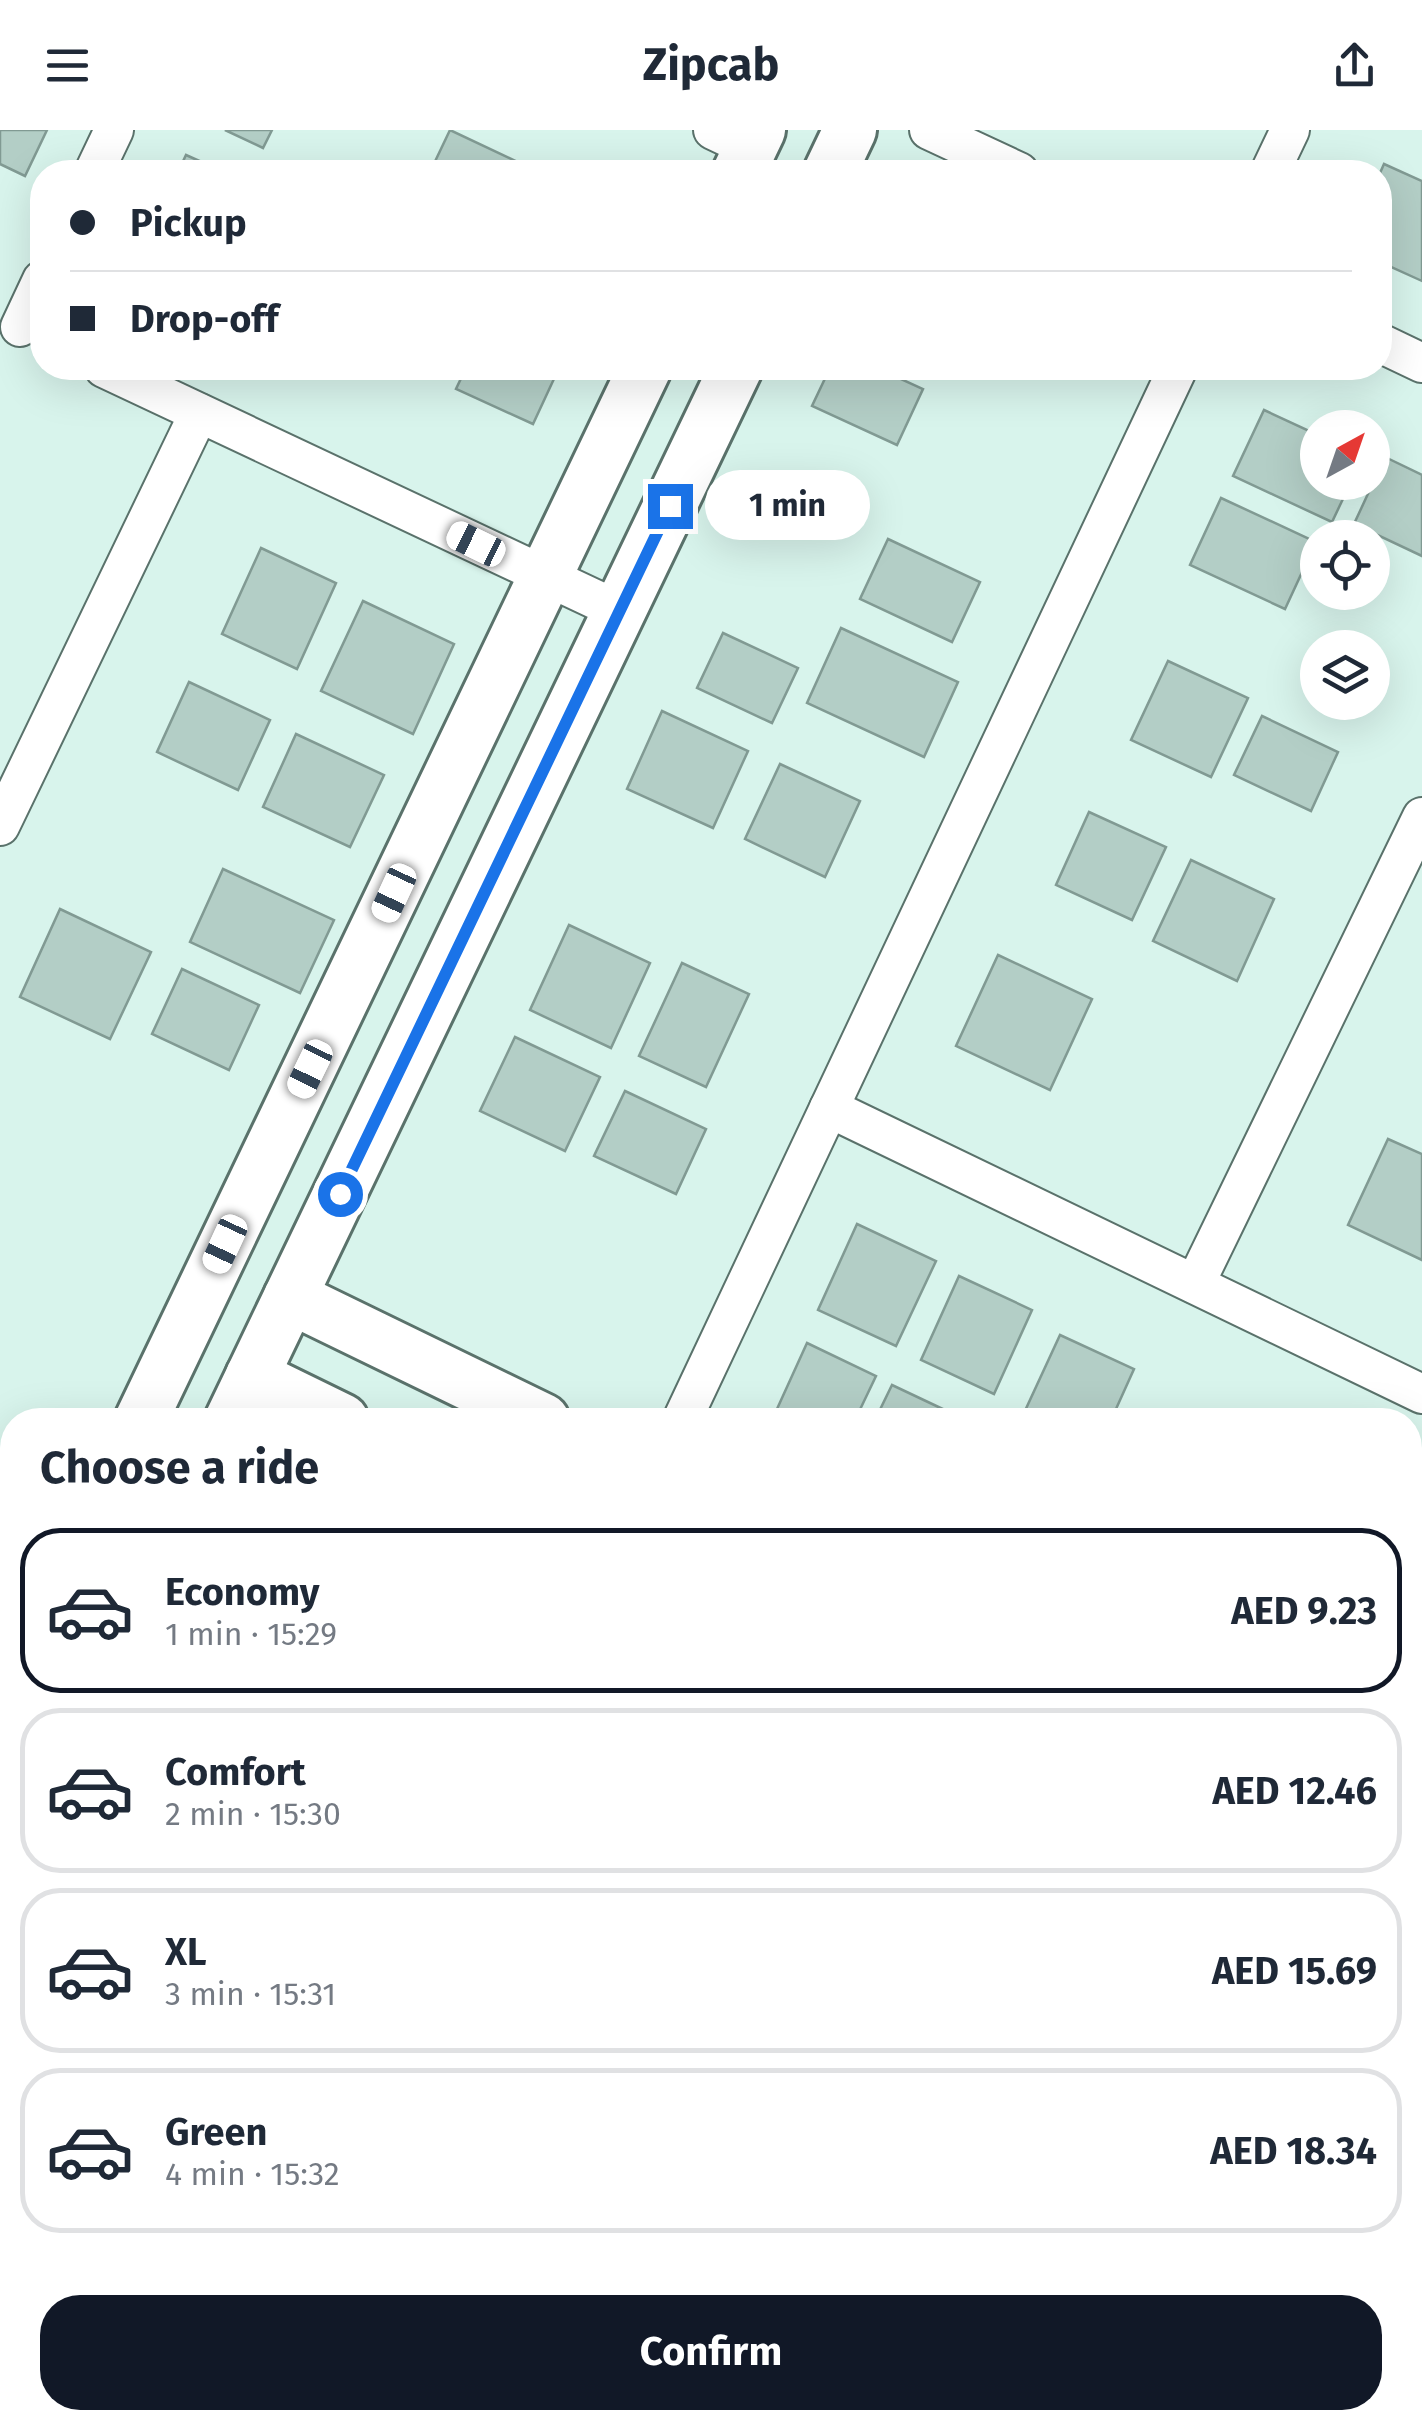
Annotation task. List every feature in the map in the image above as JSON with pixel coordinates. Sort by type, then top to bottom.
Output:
[{"type":"street","points":[[100,160],[114,130]]},
{"type":"street","points":[[836,160],[850,130]]},
{"type":"street","points":[[929,130],[993,160]]},
{"type":"street","points":[[1276,160],[1290,130]]},
{"type":"street","points":[[1392,349],[1422,363]]},
{"type":"street","points":[[129,380],[620,610]]},
{"type":"street","points":[[147,1408],[640,380]]},
{"type":"street","points":[[287,1408],[242,1398],[730,380]]},
{"type":"street","points":[[688,1408],[1172,380]]},
{"type":"street","points":[[0,826],[199,413]]},
{"type":"street","points":[[1195,1284],[1422,817]]},
{"type":"street","points":[[829,1108],[1422,1394]]},
{"type":"street","points":[[290,1298],[518,1408]]},
{"type":"building","points":[[0,130],[47,130],[25,176],[0,164]]},
{"type":"building","points":[[225,130],[272,130],[263,148]]},
{"type":"building","points":[[450,130],[513,160],[436,160]]},
{"type":"building","points":[[1392,168],[1422,181],[1422,281],[1392,267]]},
{"type":"building","points":[[460,380],[553,380],[533,424],[456,389]]},
{"type":"building","points":[[824,380],[903,380],[923,389],[897,445],[812,406]]},
{"type":"building","points":[[1264,410],[1300,427],[1300,500],[1342,500],[1333,520],[1328,520],[1233,476]]},
{"type":"building","points":[[1390,459],[1422,475],[1422,556],[1390,541],[1390,520],[1356,520],[1365,500],[1390,500]]},
{"type":"building","points":[[1221,498],[1300,535],[1300,577],[1285,609],[1190,565]]},
{"type":"building","points":[[888,539],[980,582],[952,642],[860,599]]},
{"type":"building","points":[[261,548],[336,583],[297,669],[222,634]]},
{"type":"building","points":[[363,601],[454,644],[413,734],[321,691]]},
{"type":"building","points":[[841,628],[958,682],[924,757],[807,703]]},
{"type":"building","points":[[723,633],[798,668],[772,723],[697,688]]},
{"type":"building","points":[[1168,661],[1248,698],[1211,777],[1131,740]]},
{"type":"building","points":[[189,682],[270,720],[238,790],[157,752]]},
{"type":"building","points":[[662,711],[748,751],[713,828],[627,789]]},
{"type":"building","points":[[1262,716],[1338,752],[1311,811],[1234,775]]},
{"type":"building","points":[[296,734],[384,775],[350,847],[263,807]]},
{"type":"building","points":[[780,764],[860,801],[825,877],[745,839]]},
{"type":"building","points":[[1089,812],[1166,847],[1132,920],[1056,885]]},
{"type":"building","points":[[1191,860],[1274,899],[1237,981],[1153,941]]},
{"type":"building","points":[[223,869],[334,920],[300,993],[190,942]]},
{"type":"building","points":[[60,909],[151,952],[110,1039],[20,997]]},
{"type":"building","points":[[569,925],[650,963],[611,1048],[530,1010]]},
{"type":"building","points":[[998,955],[1092,999],[1050,1090],[956,1046]]},
{"type":"building","points":[[682,963],[749,994],[706,1087],[639,1056]]},
{"type":"building","points":[[182,969],[259,1005],[229,1070],[152,1034]]},
{"type":"building","points":[[515,1037],[600,1077],[565,1151],[480,1111]]},
{"type":"building","points":[[625,1091],[706,1129],[676,1194],[594,1156]]},
{"type":"building","points":[[1388,1139],[1422,1154],[1422,1260],[1348,1225]]},
{"type":"building","points":[[857,1224],[936,1261],[896,1346],[818,1310]]},
{"type":"building","points":[[959,1276],[1032,1310],[994,1394],[921,1360]]},
{"type":"building","points":[[1060,1335],[1134,1369],[1116,1408],[1026,1408]]},
{"type":"building","points":[[807,1343],[876,1376],[861,1408],[777,1408]]},
{"type":"building","points":[[892,1385],[941,1408],[881,1408]]},
{"type":"route","points":[[340,1194],[670,506]]}]
